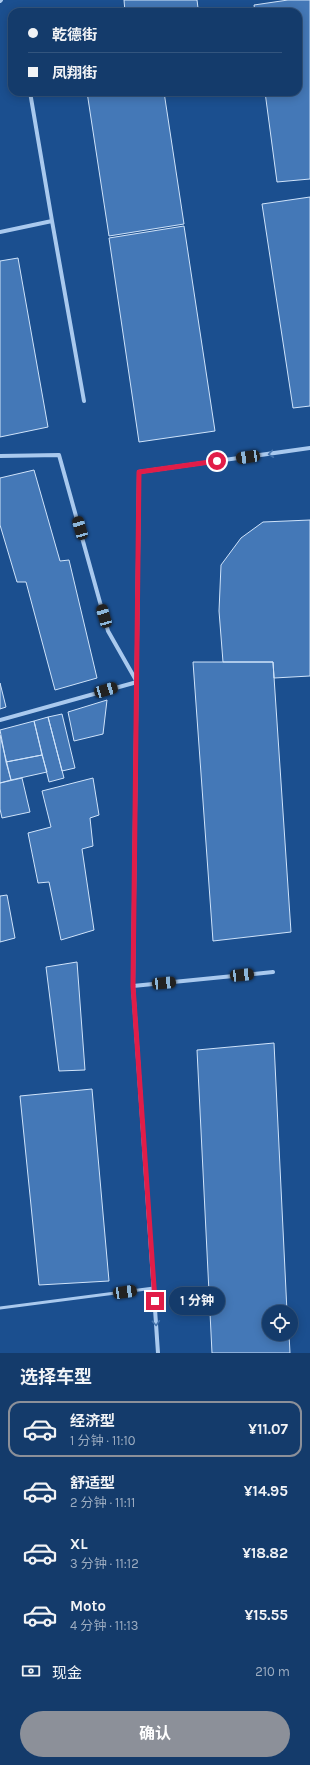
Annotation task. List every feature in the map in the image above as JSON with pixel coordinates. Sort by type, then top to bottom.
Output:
[{"type":"street","points":[[31,96],[84,401]]},
{"type":"street","points":[[0,232],[52,221]]},
{"type":"street","points":[[158,1353],[133,986],[139,472],[310,448]]},
{"type":"street","points":[[0,456],[59,455],[108,631],[136,682]]},
{"type":"street","points":[[0,720],[136,682]]},
{"type":"street","points":[[133,986],[273,972]]},
{"type":"lane","points":[[0,1308],[154,1288]]},
{"type":"building","points":[[124,0],[197,0],[198,8],[125,8]]},
{"type":"building","points":[[288,0],[310,0],[310,179],[277,182],[266,96],[302,96],[302,8],[254,8],[254,5]]},
{"type":"building","points":[[88,96],[165,96],[184,224],[109,236]]},
{"type":"building","points":[[310,197],[310,406],[293,408],[262,204]]},
{"type":"building","points":[[184,226],[215,431],[139,442],[109,238]]},
{"type":"building","points":[[18,258],[48,427],[0,437],[0,261]]},
{"type":"building","points":[[34,470],[60,561],[69,560],[97,678],[55,690],[26,582],[17,582],[0,525],[0,478]]},
{"type":"building","points":[[310,520],[310,676],[274,678],[273,662],[223,662],[219,611],[221,565],[241,538],[263,522]]},
{"type":"building","points":[[193,662],[273,662],[291,932],[213,941]]},
{"type":"building","points":[[0,683],[6,707],[0,709]]},
{"type":"building","points":[[107,700],[103,734],[74,741],[68,712]]},
{"type":"building","points":[[62,714],[75,768],[62,771],[48,717]]},
{"type":"building","points":[[48,717],[64,778],[49,782],[34,721]]},
{"type":"building","points":[[34,721],[42,755],[6,762],[0,730]]},
{"type":"building","points":[[0,735],[11,780],[0,783]]},
{"type":"building","points":[[42,755],[47,772],[11,780],[6,762]]},
{"type":"building","points":[[22,778],[30,812],[2,818],[0,809],[0,783]]},
{"type":"building","points":[[93,778],[99,815],[90,818],[93,846],[82,849],[94,930],[61,940],[49,882],[38,883],[28,833],[51,827],[42,791]]},
{"type":"building","points":[[7,895],[15,938],[0,942],[0,896]]},
{"type":"building","points":[[77,962],[85,1070],[59,1071],[46,967]]},
{"type":"building","points":[[274,1043],[287,1305],[262,1305],[262,1341],[289,1341],[290,1353],[212,1353],[197,1050]]},
{"type":"building","points":[[92,1089],[109,1281],[39,1285],[20,1096]]},
{"type":"route","points":[[155,1301],[133,986],[139,472],[217,461]]}]
